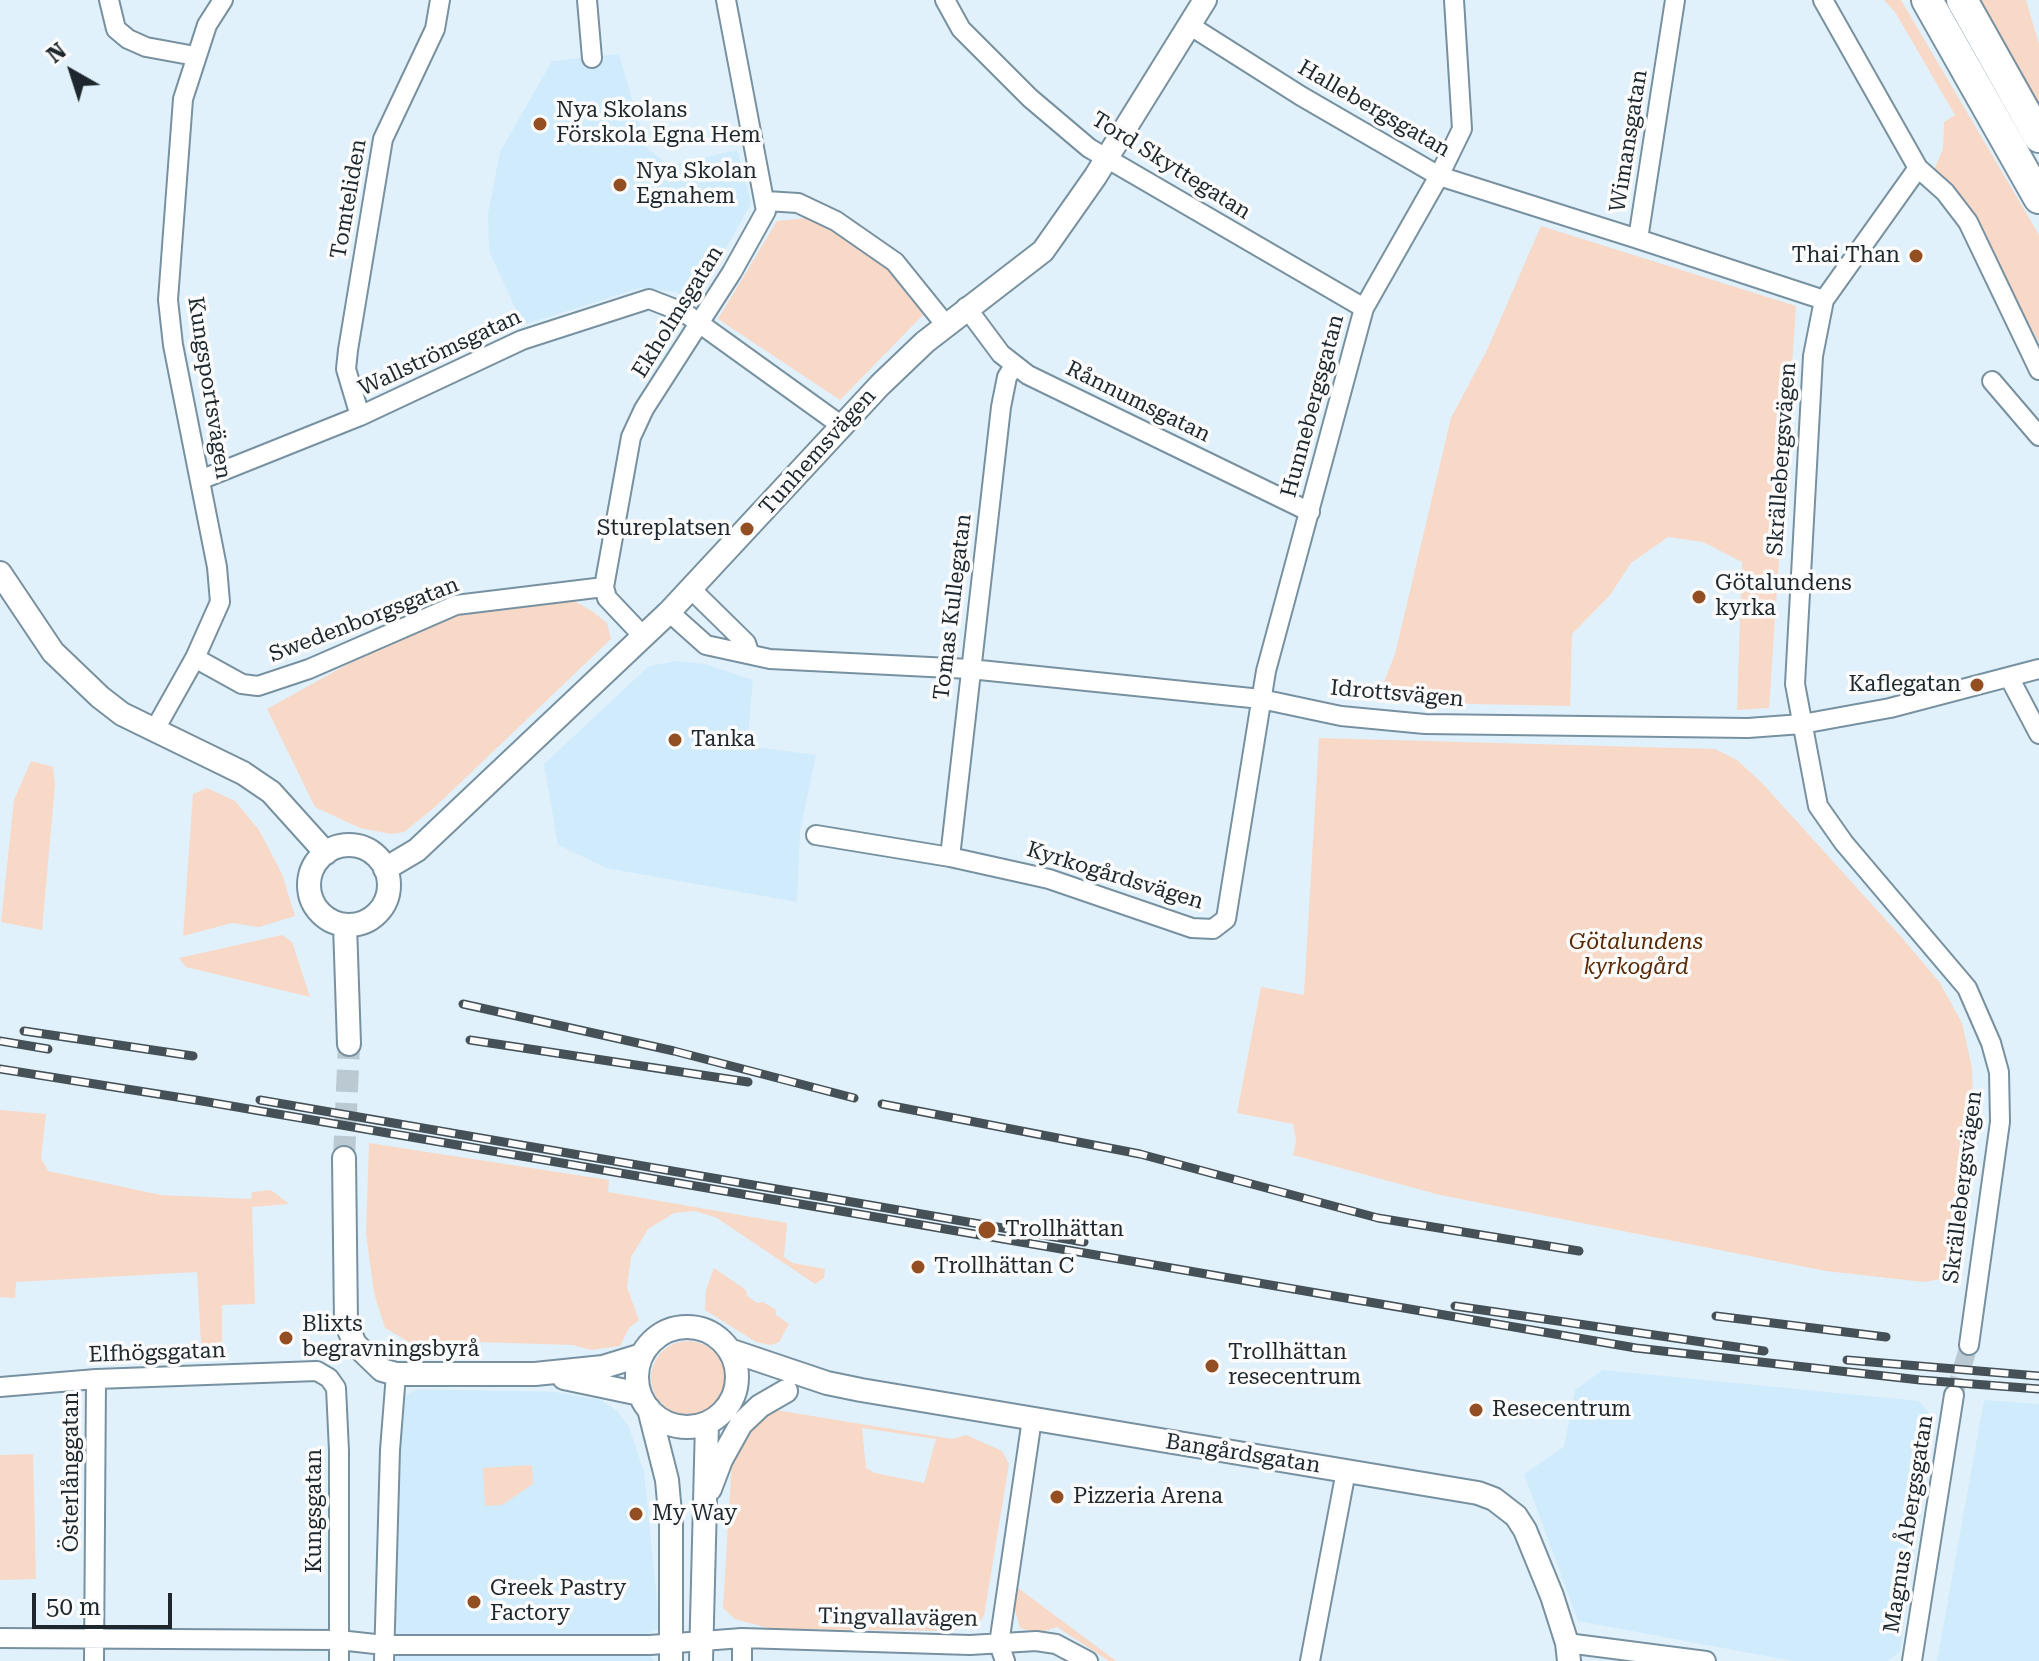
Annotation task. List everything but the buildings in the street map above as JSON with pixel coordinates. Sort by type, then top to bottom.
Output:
[{"type":"highway","points":[[1927,0],[2039,198]]},
{"type":"highway","points":[[1962,0],[2039,137]]},
{"type":"street","points":[[109,0],[116,29],[128,39],[146,47],[195,56]]},
{"type":"street","name":"Kungsportsvägen","points":[[154,731],[195,658],[220,602],[217,567],[173,345],[168,300],[183,99],[207,25],[223,0]]},
{"type":"street","name":"Tomteliden","points":[[360,416],[351,391],[348,350],[383,139],[435,29],[440,0]]},
{"type":"street","points":[[587,0],[592,58]]},
{"type":"street","points":[[726,0],[766,201],[798,203],[836,221],[895,262],[945,324]]},
{"type":"street","name":"Tord Skyttegatan","points":[[945,0],[961,29],[1030,98],[1106,160],[1364,308]]},
{"type":"street","name":"Tunhemsvägen","points":[[385,869],[417,850],[669,612],[842,426],[945,324],[1043,251],[1106,160],[1205,0]]},
{"type":"street","name":"Hunnebergsgatan","points":[[1261,699],[1364,308],[1462,129],[1454,0]]},
{"type":"street","name":"Wimansgatan","points":[[1675,0],[1638,239],[1824,300]]},
{"type":"street","points":[[1823,0],[1918,168],[1945,192],[1968,222],[2039,370]]},
{"type":"street","name":"Hallebergsgatan","points":[[1189,25],[1301,96],[1439,176],[1638,239]]},
{"type":"street","name":"Skrällebergsvägen","points":[[1918,168],[1824,300],[1813,356],[1795,684],[1818,806],[1844,843],[1967,988],[1991,1043],[1999,1072],[2000,1122],[1969,1345]]},
{"type":"street","name":"Ekholmsgatan","points":[[604,587],[631,437],[644,409],[762,223],[766,201]]},
{"type":"street","name":"Wallströmsgatan","points":[[200,480],[214,478],[360,416],[522,340],[635,301],[649,299],[700,324]]},
{"type":"street","name":"Rånnumsgatan","points":[[966,307],[979,327],[1014,366],[1310,512]]},
{"type":"street","points":[[700,324],[842,426]]},
{"type":"street","name":"Tomas Kullegatan","points":[[950,857],[1001,407],[1007,377],[1014,366]]},
{"type":"street","points":[[1992,381],[2039,436]]},
{"type":"street","points":[[0,573],[44,639],[80,680],[122,714],[243,773],[271,792],[326,853]]},
{"type":"street","points":[[604,587],[607,598],[643,636]]},
{"type":"street","name":"Swedenborgsgatan","points":[[195,658],[242,684],[258,686],[320,665],[456,605],[604,587]]},
{"type":"street","points":[[691,589],[730,625],[746,643],[749,652]]},
{"type":"street","name":"Idrottsvägen","points":[[669,612],[706,645],[770,659],[970,669],[1261,699],[1341,716],[1425,724],[1748,728],[1802,724],[1868,713],[2039,669]]},
{"type":"street","points":[[2009,677],[2039,734]]},
{"type":"street","name":"Kyrkogårdsvägen","points":[[816,835],[950,857],[1049,879],[1192,928],[1213,929],[1226,919],[1261,699]]},
{"type":"street","points":[[336,847],[359,847],[379,859],[385,869],[387,896],[372,918],[345,925],[323,916],[310,896],[311,872],[326,853],[336,847]]},
{"type":"street","points":[[345,925],[349,1044]]},
{"type":"street","points":[[344,1158],[346,1323],[363,1354],[382,1370],[396,1374],[535,1374],[603,1367],[642,1355],[663,1333],[687,1327],[711,1333],[729,1350],[827,1383]]},
{"type":"street","points":[[535,1374],[644,1402],[677,1426],[707,1423],[721,1414],[735,1393],[737,1371],[729,1350]]},
{"type":"street","points":[[642,1355],[637,1378],[667,1480],[672,1558],[671,1651]]},
{"type":"street","name":"Elfhögsgatan","points":[[0,1387],[96,1379],[317,1371]]},
{"type":"street","name":"Kungsgatan","points":[[317,1371],[336,1388],[338,1400],[339,1661]]},
{"type":"street","points":[[384,1653],[396,1374]]},
{"type":"street","name":"Österlånggatan","points":[[94,1661],[96,1379]]},
{"type":"street","points":[[735,1393],[786,1391],[827,1383]]},
{"type":"street","name":"Bangårdsgatan","points":[[827,1383],[1478,1493],[1494,1499],[1516,1516],[1530,1540],[1568,1652]]},
{"type":"street","points":[[703,1509],[721,1460],[741,1424],[760,1406],[786,1391]]},
{"type":"street","name":"Magnus Åbergsgatan","points":[[1912,1661],[1954,1395]]},
{"type":"street","points":[[1002,1652],[1032,1419]]},
{"type":"street","points":[[701,1650],[707,1423]]},
{"type":"street","points":[[1310,1661],[1346,1471]]},
{"type":"street","name":"Tingvallavägen","points":[[0,1638],[339,1640],[384,1653],[447,1645],[650,1645],[671,1651],[701,1650],[742,1638],[1002,1652],[1056,1644],[1088,1661]]},
{"type":"street","points":[[742,1638],[742,1661]]},
{"type":"street","points":[[1568,1652],[1706,1661]]},
{"type":"shaded area","name":"Nya Skolan Egnahem","points":[[619,54],[646,147],[670,166],[737,150],[751,203],[695,305],[677,292],[640,288],[523,325],[489,251],[488,213],[500,152],[552,61]]},
{"type":"shaded area","points":[[678,661],[705,664],[753,680],[747,746],[816,755],[800,832],[797,902],[606,868],[558,845],[544,764],[649,666]]},
{"type":"shaded area","points":[[1603,1370],[1919,1401],[1935,1421],[1900,1652],[1887,1661],[1793,1661],[1578,1621],[1524,1474],[1564,1447],[1575,1390]]},
{"type":"shaded area","points":[[418,1389],[555,1392],[601,1400],[617,1411],[629,1427],[644,1472],[660,1628],[642,1637],[399,1637],[391,1628],[397,1426],[403,1397]]},
{"type":"shaded area","points":[[1984,1400],[2039,1404],[2039,1661],[1937,1661]]},
{"type":"shaded area","points":[[645,1650],[655,1661],[388,1661],[389,1652]]},
{"type":"green space","points":[[1884,0],[1901,0],[2039,235],[2039,343],[1984,237],[1933,172],[1943,149],[1944,122],[1955,115],[1895,12]]},
{"type":"green space","points":[[1980,0],[2026,0],[2039,44],[2039,108]]},
{"type":"green space","points":[[817,217],[894,273],[923,315],[840,400],[718,319],[777,221]]},
{"type":"green space","points":[[1541,226],[1796,306],[1769,708],[1737,710],[1742,562],[1703,542],[1668,537],[1631,563],[1610,595],[1572,634],[1570,706],[1376,702],[1395,654],[1451,418],[1487,350]]},
{"type":"green space","points":[[559,600],[574,601],[592,611],[607,623],[611,639],[435,807],[404,832],[391,834],[360,828],[315,807],[267,709],[348,664],[455,615]]},
{"type":"green space","name":"Götalundens kyrkogård","points":[[1319,738],[1715,749],[1737,760],[1762,783],[1904,940],[1940,983],[1962,1023],[1972,1068],[1973,1103],[1946,1278],[1924,1282],[1826,1271],[1440,1195],[1293,1155],[1296,1141],[1293,1124],[1237,1113],[1261,987],[1304,995]]},
{"type":"green space","points":[[31,761],[53,767],[55,785],[42,930],[1,922],[14,800]]},
{"type":"green space","points":[[207,788],[235,801],[259,830],[282,874],[295,916],[259,927],[232,923],[183,936],[193,794]]},
{"type":"green space","points":[[282,935],[292,942],[310,997],[186,967],[179,958]]},
{"type":"green space","points":[[0,1110],[46,1114],[41,1158],[48,1171],[161,1195],[251,1199],[252,1192],[271,1190],[289,1204],[252,1207],[255,1304],[222,1305],[222,1359],[202,1359],[197,1272],[16,1282],[15,1298],[0,1297]]},
{"type":"green space","points":[[369,1143],[609,1180],[608,1192],[787,1223],[784,1257],[793,1263],[825,1269],[824,1278],[815,1284],[717,1218],[695,1211],[674,1213],[648,1229],[631,1257],[627,1287],[639,1320],[629,1328],[620,1346],[591,1350],[573,1345],[478,1342],[451,1350],[421,1349],[385,1328],[374,1293],[366,1234]]},
{"type":"green space","points":[[714,1268],[746,1290],[747,1296],[757,1303],[763,1302],[776,1310],[776,1315],[789,1324],[779,1342],[771,1345],[756,1342],[705,1310],[706,1290]]},
{"type":"green space","points":[[695,1341],[715,1351],[723,1364],[723,1392],[715,1405],[702,1413],[681,1415],[661,1405],[653,1392],[651,1371],[661,1351],[674,1343]]},
{"type":"green space","points":[[769,1411],[952,1439],[966,1435],[1002,1451],[1009,1464],[984,1616],[976,1624],[951,1631],[772,1629],[735,1619],[723,1608],[732,1460],[744,1430]],"holes":[[[862,1428],[936,1439],[924,1483],[875,1473],[866,1468]]]},
{"type":"green space","points":[[33,1454],[36,1579],[0,1580],[0,1455]]},
{"type":"green space","points":[[532,1465],[533,1484],[502,1505],[485,1506],[483,1468]]},
{"type":"green space","points":[[1018,1588],[1116,1661],[1109,1661],[1057,1627],[1039,1633],[1020,1628],[1014,1607]]},
{"type":"tunnel","points":[[344,1158],[349,1044]]},
{"type":"tunnel","points":[[1954,1395],[1969,1345]]},
{"type":"railway","points":[[463,1004],[674,1051],[854,1098]]},
{"type":"railway","points":[[24,1031],[193,1056]]},
{"type":"railway","points":[[470,1040],[748,1082]]},
{"type":"railway","points":[[0,1041],[48,1049]]},
{"type":"railway","points":[[0,1069],[202,1101],[1636,1348],[1920,1380],[2039,1389]]},
{"type":"railway","points":[[260,1100],[1084,1242]]},
{"type":"railway","points":[[882,1104],[1140,1154],[1378,1218],[1579,1251]]},
{"type":"railway","points":[[1455,1306],[1764,1351]]},
{"type":"railway","points":[[1716,1316],[1886,1337]]},
{"type":"railway","points":[[1847,1360],[2039,1376]]},
{"type":"place","name":"Nya Skolans Förskola Egna Hem","points":[[540,124]]},
{"type":"place","name":"Nya Skolan Egnahem","points":[[620,185]]},
{"type":"place","name":"Thai Than","points":[[1916,256]]},
{"type":"place","name":"Stureplatsen","points":[[747,529]]},
{"type":"place","name":"Götalundens kyrka","points":[[1699,597]]},
{"type":"place","name":"Kaflegatan","points":[[1977,685]]},
{"type":"place","name":"Tanka","points":[[675,740]]},
{"type":"place","name":"Trollhättan","points":[[987,1230]]},
{"type":"place","name":"Trollhättan C","points":[[918,1267]]},
{"type":"place","name":"Blixts begravningsbyrå","points":[[286,1338]]},
{"type":"place","name":"Trollhättan resecentrum","points":[[1212,1366]]},
{"type":"place","name":"Resecentrum","points":[[1476,1410]]},
{"type":"place","name":"Pizzeria Arena","points":[[1057,1497]]},
{"type":"place","name":"My Way","points":[[636,1514]]},
{"type":"place","name":"Greek Pastry Factory","points":[[474,1602]]}]
